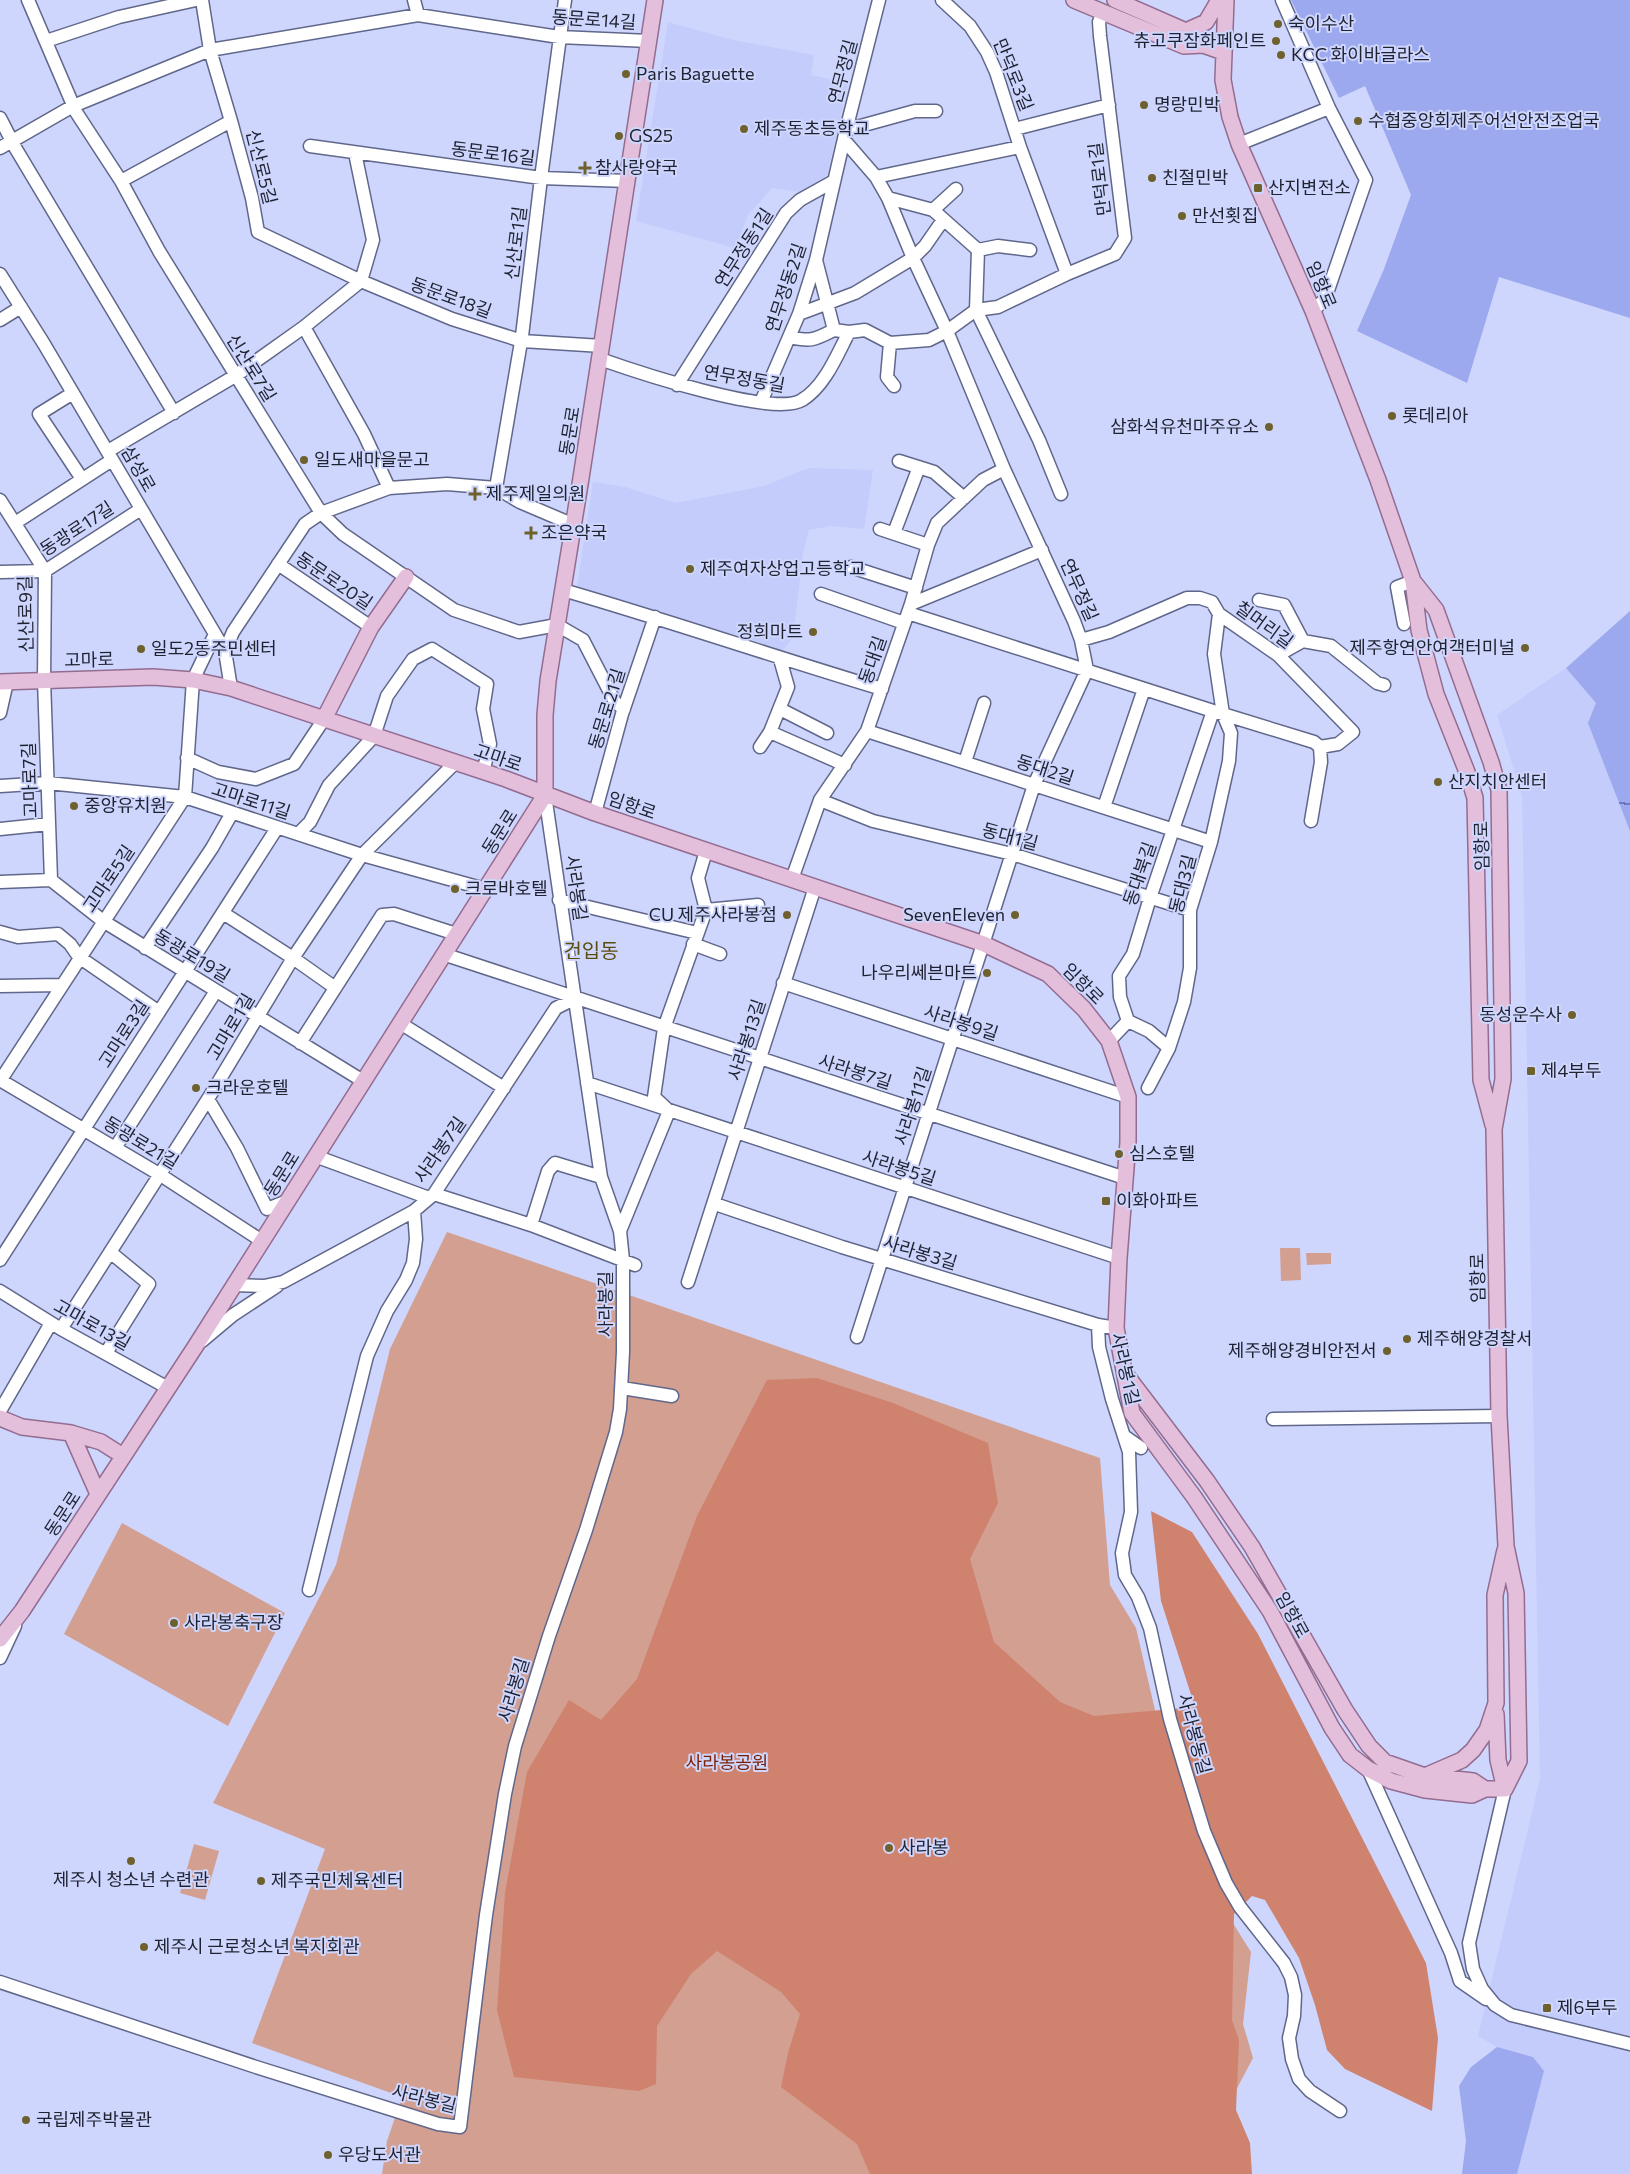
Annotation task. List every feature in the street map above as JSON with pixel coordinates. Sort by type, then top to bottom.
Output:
[{"type":"main road","name":"동문로","points":[[0,1639],[22,1611],[168,1388],[545,795],[547,689],[655,0]]},
{"type":"main road","points":[[1074,0],[1184,46],[1203,46],[1223,52]]},
{"type":"main road","points":[[1115,0],[1186,30],[1203,46]]},
{"type":"main road","points":[[1186,30],[1206,22],[1219,0]]},
{"type":"main road","name":"임항로","points":[[1226,0],[1223,52],[1225,94],[1230,117],[1239,144],[1313,311],[1413,581],[1419,630],[1436,694],[1467,772],[1475,798],[1481,1080],[1494,1129]]},
{"type":"main road","points":[[324,719],[371,627],[406,577]]},
{"type":"main road","name":"임항로","points":[[1413,581],[1436,610],[1491,762],[1499,790],[1503,1079],[1494,1129],[1499,1416],[1506,1546],[1516,1592],[1519,1761],[1505,1789]]},
{"type":"main road","name":"고마로","points":[[4,682],[153,677],[193,680],[231,688],[483,772],[545,795]]},
{"type":"main road","name":"임항로","points":[[545,795],[984,944],[1048,974],[1084,1009],[1109,1041],[1128,1097],[1128,1142],[1119,1258],[1116,1328],[1132,1413],[1194,1497],[1270,1611],[1332,1728],[1350,1755],[1368,1769],[1390,1781],[1425,1790],[1472,1795],[1485,1789],[1505,1789]]},
{"type":"main road","name":"임항로","points":[[1125,1373],[1207,1481],[1252,1547],[1340,1702],[1369,1746],[1385,1762],[1426,1776],[1473,1781],[1485,1789]]},
{"type":"main road","points":[[0,1418],[22,1427],[71,1433],[101,1442],[123,1456]]},
{"type":"main road","points":[[71,1433],[98,1494]]},
{"type":"main road","name":"임항로","points":[[1505,1789],[1498,1760],[1495,1594],[1506,1546]]},
{"type":"main road","name":"임항로","points":[[1426,1776],[1462,1760],[1473,1750],[1487,1730],[1496,1703]]},
{"type":"street","name":"신산로7길","points":[[28,0],[73,106],[122,181],[159,251],[321,512],[343,534],[454,610],[519,632],[557,625]]},
{"type":"street","points":[[46,41],[119,17],[196,0]]},
{"type":"street","name":"신산로5길","points":[[202,0],[210,50],[252,198],[258,232],[361,281]]},
{"type":"street","points":[[414,0],[418,15]]},
{"type":"street","name":"신산로1길","points":[[496,488],[522,341],[564,0]]},
{"type":"street","name":"연무정길","points":[[879,0],[845,135],[876,177],[888,198],[947,331],[1004,469],[1081,640],[1086,670]]},
{"type":"street","name":"만덕로3길","points":[[942,0],[970,26],[981,40],[996,72],[1020,147],[1067,274]]},
{"type":"street","points":[[1282,0],[1328,108],[1366,180],[1325,299],[1313,311]]},
{"type":"street","name":"만덕로1길","points":[[1067,274],[1115,254],[1125,238],[1099,28],[1103,12]]},
{"type":"street","name":"동문로14길","points":[[0,148],[73,106],[210,50],[418,15],[559,37],[649,41]]},
{"type":"street","points":[[1015,129],[1109,104]]},
{"type":"street","points":[[1239,144],[1328,108]]},
{"type":"street","points":[[834,181],[845,135],[915,111],[936,111]]},
{"type":"street","points":[[0,118],[11,140],[174,413]]},
{"type":"street","points":[[122,181],[231,121]]},
{"type":"street","name":"동문로16길","points":[[310,146],[541,178],[628,180]]},
{"type":"street","points":[[876,177],[1020,147]]},
{"type":"street","points":[[15,523],[82,479],[110,455],[235,376],[304,327],[361,281],[373,240],[355,153]]},
{"type":"street","name":"연무정동2길","points":[[761,402],[799,314],[816,260],[834,181]]},
{"type":"street","name":"연무정동1길","points":[[677,385],[786,213],[800,200],[834,181]]},
{"type":"street","points":[[933,210],[956,189]]},
{"type":"street","points":[[888,198],[933,210],[978,250],[976,310],[1039,440],[1061,494]]},
{"type":"street","points":[[799,314],[855,293],[913,258],[925,246],[943,220]]},
{"type":"street","points":[[978,250],[998,246],[1030,250]]},
{"type":"street","points":[[816,260],[826,305],[834,330]]},
{"type":"street","name":"삼성로","points":[[0,274],[73,393],[215,634],[224,651],[231,688]]},
{"type":"street","points":[[789,337],[806,341],[834,330],[849,332],[865,330],[890,343],[929,340],[947,331],[976,310],[998,307],[1067,274]]},
{"type":"street","name":"동문로18길","points":[[361,281],[452,319],[522,341],[601,353]]},
{"type":"street","points":[[0,320],[20,307]]},
{"type":"street","points":[[304,327],[364,434],[389,488]]},
{"type":"street","name":"연무정동길","points":[[601,353],[677,385],[761,402],[790,405],[801,401],[814,390],[832,364],[849,332]]},
{"type":"street","points":[[890,343],[887,377],[894,386]]},
{"type":"street","points":[[73,393],[39,414],[82,479]]},
{"type":"street","points":[[900,461],[934,472],[964,498]]},
{"type":"street","points":[[894,533],[919,467]]},
{"type":"street","name":"동대길","points":[[792,880],[820,800],[845,766],[867,731],[908,613],[928,545],[937,523],[983,480],[1004,469]]},
{"type":"street","name":"동문로20길","points":[[224,651],[233,632],[305,524],[321,512],[389,488],[447,484],[496,488],[520,502],[574,525]]},
{"type":"street","name":"신산로9길","points":[[0,500],[45,571],[44,680]]},
{"type":"street","name":"동광로17길","points":[[0,572],[45,571],[141,509]]},
{"type":"street","points":[[880,529],[928,545]]},
{"type":"street","points":[[908,613],[1042,550]]},
{"type":"street","name":"동문로20길","points":[[278,564],[371,627]]},
{"type":"street","points":[[851,567],[916,588]]},
{"type":"street","points":[[1404,624],[1397,587],[1413,581]]},
{"type":"street","points":[[562,590],[655,616],[780,658],[882,689]]},
{"type":"street","points":[[821,594],[908,613],[1314,742],[1320,747],[1321,762],[1311,821]]},
{"type":"street","name":"칠머리길","points":[[1081,640],[1109,632],[1187,598],[1200,598],[1212,602],[1219,614],[1278,655],[1353,732],[1338,744],[1320,747]]},
{"type":"street","points":[[1260,600],[1284,605],[1304,641]]},
{"type":"street","name":"동대3길","points":[[1148,1088],[1160,1069],[1169,1048],[1184,1002],[1190,968],[1190,910],[1211,842],[1229,761],[1231,733],[1218,713],[1214,654],[1219,614]]},
{"type":"street","name":"동문로21길","points":[[595,813],[624,709],[655,616]]},
{"type":"street","points":[[557,625],[583,640],[615,702],[624,709]]},
{"type":"street","points":[[185,797],[193,680],[215,634]]},
{"type":"street","points":[[1278,655],[1304,641],[1331,646],[1377,683],[1384,685]]},
{"type":"street","points":[[298,834],[310,822],[329,785],[374,736],[387,696],[413,659],[432,649],[487,684],[483,709],[490,744],[483,772]]},
{"type":"street","points":[[760,747],[770,732],[788,687],[780,658]]},
{"type":"street","points":[[984,944],[1034,785],[1086,670]]},
{"type":"street","name":"고마로7길","points":[[44,680],[51,880]]},
{"type":"street","points":[[0,713],[4,682]]},
{"type":"street","points":[[1104,807],[1144,689]]},
{"type":"street","points":[[965,762],[984,703]]},
{"type":"street","points":[[780,709],[827,732]]},
{"type":"street","name":"동대북길","points":[[1128,1022],[1120,997],[1119,976],[1133,954],[1150,898],[1218,713]]},
{"type":"street","points":[[187,758],[218,772],[256,779],[294,764],[324,719]]},
{"type":"street","name":"동대2길","points":[[867,731],[1211,842]]},
{"type":"street","points":[[770,732],[845,766]]},
{"type":"street","name":"고마로1길","points":[[0,1411],[56,1326],[110,1252],[208,1099],[293,958],[362,855],[455,763]]},
{"type":"street","name":"고마로11길","points":[[0,786],[48,783],[185,797],[362,855],[485,890]]},
{"type":"street","name":"사라봉길","points":[[0,1982],[292,2079],[438,2124],[460,2127],[486,1915],[505,1794],[515,1746],[616,1432],[622,1388],[629,1262],[600,1177],[545,795]]},
{"type":"street","name":"고마로5길","points":[[0,1080],[102,921],[185,797]]},
{"type":"street","name":"동대1길","points":[[820,800],[874,821],[1012,854],[1190,910]]},
{"type":"street","points":[[145,948],[212,848],[232,813]]},
{"type":"street","points":[[0,829],[50,824]]},
{"type":"street","name":"고마로3길","points":[[2,1253],[277,828]]},
{"type":"street","points":[[620,1232],[668,1111],[654,1097],[664,1028],[706,910],[698,878],[706,851]]},
{"type":"street","points":[[0,882],[51,880]]},
{"type":"street","name":"동광로19길","points":[[51,880],[102,921],[363,1081]]},
{"type":"street","name":"사라봉13길","points":[[688,1282],[715,1204],[759,1059],[815,887]]},
{"type":"street","points":[[559,900],[695,938],[720,954]]},
{"type":"street","points":[[706,910],[758,905]]},
{"type":"street","points":[[223,913],[334,987]]},
{"type":"street","points":[[300,1043],[334,987],[382,915],[394,914],[456,934]]},
{"type":"street","points":[[0,932],[18,937],[58,934],[70,944],[80,957],[159,1012]]},
{"type":"street","name":"사라봉11길","points":[[857,1337],[984,944]]},
{"type":"street","name":"사라봉7길","points":[[443,954],[574,999],[1126,1178]]},
{"type":"street","name":"사라봉9길","points":[[784,983],[1128,1097]]},
{"type":"street","points":[[0,986],[61,985]]},
{"type":"street","points":[[115,1148],[216,991]]},
{"type":"street","name":"사라봉7길","points":[[234,1285],[264,1286],[283,1282],[414,1211],[432,1196],[556,1008],[574,999]]},
{"type":"street","points":[[1109,1041],[1128,1022],[1149,1031],[1169,1048]]},
{"type":"street","points":[[400,1023],[504,1088]]},
{"type":"street","name":"동광로21길","points":[[0,1080],[159,1174],[262,1241]]},
{"type":"street","name":"사라봉5길","points":[[587,1083],[1119,1258]]},
{"type":"street","points":[[208,1099],[237,1148],[267,1209],[287,1201]]},
{"type":"street","points":[[315,1156],[432,1196],[531,1226],[629,1262]]},
{"type":"street","points":[[531,1226],[548,1171],[555,1164],[600,1177]]},
{"type":"street","name":"사라봉3길","points":[[715,1204],[882,1260],[1098,1325],[1116,1328]]},
{"type":"street","points":[[309,1590],[367,1356],[387,1311],[406,1280],[413,1263],[416,1239],[414,1211]]},
{"type":"street","points":[[106,1353],[149,1284],[110,1252]]},
{"type":"street","points":[[194,1347],[233,1315],[283,1282]]},
{"type":"street","name":"고마로13길","points":[[0,1292],[56,1326],[168,1388]]},
{"type":"street","name":"사라봉1길","points":[[1098,1325],[1099,1347],[1119,1421]]},
{"type":"street","points":[[622,1388],[672,1396]]},
{"type":"street","points":[[1273,1418],[1499,1416]]},
{"type":"street","name":"사라봉동길","points":[[1119,1421],[1129,1452],[1131,1512],[1122,1553],[1125,1575],[1138,1597],[1150,1628],[1170,1719],[1204,1831],[1218,1866],[1240,1907],[1284,1963],[1291,1977],[1295,1995],[1294,2016],[1289,2038],[1292,2059],[1299,2079],[1310,2091],[1340,2112]]},
{"type":"street","points":[[1124,1436],[1141,1448]]},
{"type":"street","points":[[0,1658],[22,1611]]},
{"type":"street","points":[[1368,1769],[1451,1953],[1460,1981],[1511,2015],[1630,2044]]},
{"type":"street","points":[[1495,2005],[1482,1989],[1473,1969],[1469,1942],[1505,1789]]},
{"type":"shaded area","points":[[1291,0],[1630,0],[1630,318],[1499,277],[1467,383],[1357,331],[1384,269],[1411,195],[1365,86],[1339,98]]},
{"type":"shaded area","name":"제주동초등학교","points":[[668,22],[733,40],[814,55],[811,75],[848,83],[827,175],[801,192],[772,188],[748,215],[735,248],[636,221]]},
{"type":"shaded area","name":"제주여자상업고등학교","points":[[809,468],[873,470],[864,529],[830,526],[809,530],[803,553],[793,638],[783,650],[577,586],[593,482],[625,487],[676,503],[764,486]]},
{"type":"shaded area","points":[[1630,611],[1630,831],[1588,723],[1596,703],[1566,668]]},
{"type":"shaded area","points":[[1566,668],[1596,703],[1619,803],[1630,831],[1630,2174],[1517,2174],[1544,2071],[1533,2057],[1497,2047],[1478,2036],[1540,1779],[1522,796],[1497,715]]},
{"type":"shaded area","points":[[1497,2047],[1533,2057],[1544,2071],[1517,2174],[1462,2174],[1466,2141],[1459,2086],[1471,2067]]},
{"type":"green space","name":"사라봉공원","points":[[447,1232],[1100,1458],[1110,1585],[1136,1628],[1179,1814],[1214,1893],[1251,1952],[1243,2024],[1253,2058],[1192,2174],[382,2174],[387,2141],[402,2097],[252,2043],[325,1849],[213,1803],[336,1565],[390,1349]]},
{"type":"green space","points":[[1280,1248],[1300,1248],[1301,1280],[1281,1281]]},
{"type":"green space","points":[[1306,1253],[1331,1253],[1331,1264],[1307,1265]]},
{"type":"green space","points":[[817,1378],[893,1403],[988,1443],[998,1503],[970,1559],[994,1642],[1060,1702],[1094,1716],[1195,1707],[1161,1601],[1151,1511],[1192,1532],[1258,1634],[1426,1963],[1438,2038],[1432,2111],[1345,2069],[1327,2050],[1315,2005],[1299,1958],[1265,1900],[1252,1896],[1234,1914],[1232,2020],[1239,2040],[1236,2110],[1250,2143],[1252,2174],[870,2174],[857,2144],[781,2087],[788,2053],[800,2014],[781,1992],[717,1951],[691,1974],[657,2026],[656,2084],[639,2091],[514,2077],[497,2010],[505,1893],[527,1772],[569,1700],[601,1720],[637,1679],[697,1516],[767,1380]]},
{"type":"green space","name":"사라봉축구장","points":[[122,1523],[285,1613],[228,1726],[64,1634]]},
{"type":"green space","points":[[194,1844],[219,1851],[205,1900],[180,1893]]},
{"type":"ferry route","points":[[1619,803],[1630,803]]},
{"type":"ferry route","points":[[1624,804],[1630,804]]},
{"type":"place","name":"숙이수산","points":[[1278,24]]},
{"type":"place","name":"츄고쿠잠화페인트","points":[[1276,41]]},
{"type":"place","name":"KCC 화이바글라스","points":[[1281,55]]},
{"type":"place","name":"Paris Baguette","points":[[626,74]]},
{"type":"place","name":"명랑민박","points":[[1144,105]]},
{"type":"place","name":"수협중앙회제주어선안전조업국","points":[[1358,121]]},
{"type":"place","name":"제주동초등학교","points":[[744,129]]},
{"type":"place","name":"GS25","points":[[619,136]]},
{"type":"place","name":"참사랑약국","points":[[585,168]]},
{"type":"place","name":"친절민박","points":[[1152,178]]},
{"type":"place","name":"산지변전소","points":[[1258,188]]},
{"type":"place","name":"만선횟집","points":[[1182,216]]},
{"type":"place","name":"롯데리아","points":[[1392,416]]},
{"type":"place","name":"삼화석유천마주유소","points":[[1269,427]]},
{"type":"place","name":"일도새마을문고","points":[[304,460]]},
{"type":"place","name":"제주제일의원","points":[[475,494]]},
{"type":"place","name":"조은약국","points":[[531,533]]},
{"type":"place","name":"제주여자상업고등학교","points":[[690,569]]},
{"type":"place","name":"정희마트","points":[[813,632]]},
{"type":"place","name":"제주항연안여객터미널","points":[[1525,648]]},
{"type":"place","name":"일도2동주민센터","points":[[141,649]]},
{"type":"place","name":"산지치안센터","points":[[1438,782]]},
{"type":"place","name":"중앙유치원","points":[[74,806]]},
{"type":"place","name":"크로바호텔","points":[[455,889]]},
{"type":"place","name":"CU 제주사라봉점","points":[[787,915]]},
{"type":"place","name":"SevenEleven","points":[[1015,915]]},
{"type":"place","name":"나우리쎄븐마트","points":[[987,973]]},
{"type":"place","name":"동성운수사","points":[[1572,1015]]},
{"type":"place","name":"제4부두","points":[[1531,1071]]},
{"type":"place","name":"크라운호텔","points":[[196,1088]]},
{"type":"place","name":"심스호텔","points":[[1119,1154]]},
{"type":"place","name":"이화아파트","points":[[1106,1201]]},
{"type":"place","name":"제주해양경찰서","points":[[1407,1339]]},
{"type":"place","name":"제주해양경비안전서","points":[[1387,1351]]},
{"type":"place","name":"사라봉축구장","points":[[174,1623]]},
{"type":"place","name":"사라봉","points":[[889,1848]]},
{"type":"place","name":"제주시 청소년 수련관","points":[[131,1861]]},
{"type":"place","name":"제주국민체육센터","points":[[261,1881]]},
{"type":"place","name":"제주시 근로청소년 복지회관","points":[[144,1947]]},
{"type":"place","name":"제6부두","points":[[1547,2008]]},
{"type":"place","name":"국립제주박물관","points":[[26,2120]]},
{"type":"place","name":"우당도서관","points":[[328,2155]]},
{"type":"district","name":"건입동","points":[[591,951]]}]
